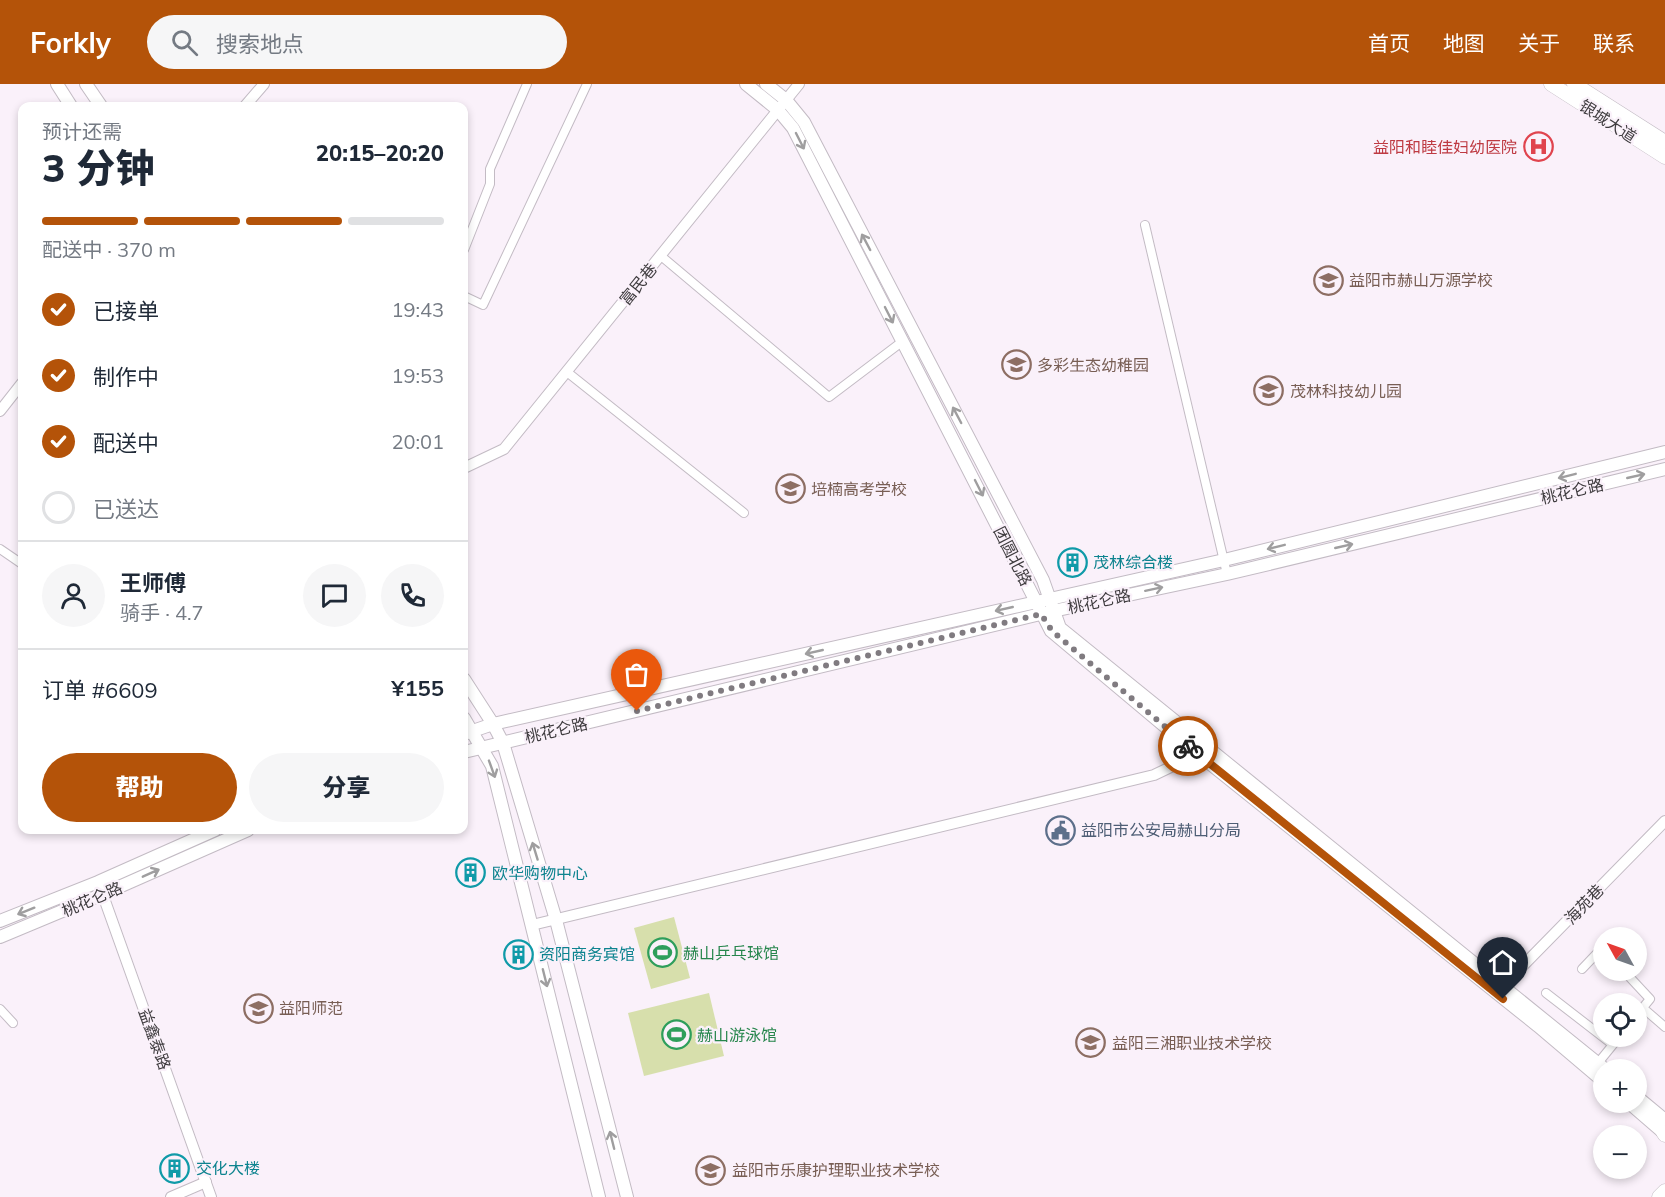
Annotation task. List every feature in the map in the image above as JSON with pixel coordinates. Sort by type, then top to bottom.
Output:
[{"type":"main road","points":[[57,84],[68,102]]},
{"type":"main road","points":[[87,84],[98,102]]},
{"type":"main road","name":"团圆北路","points":[[746,84],[782,105],[804,122],[1050,597]]},
{"type":"main road","name":"团圆北路","points":[[766,84],[782,105],[1044,609],[1060,628],[1197,746],[1593,1073]]},
{"type":"main road","name":"银城大道","points":[[1551,84],[1665,157]]},
{"type":"main road","name":"银城大道","points":[[1574,84],[1665,142]]},
{"type":"main road","name":"桃花仑路","points":[[468,751],[1044,609],[1050,597],[1224,560],[1665,452]]},
{"type":"main road","name":"桃花仑路","points":[[468,732],[493,724],[1044,609],[1227,574],[1665,469]]},
{"type":"main road","points":[[468,685],[493,724],[502,743],[556,920],[627,1197]]},
{"type":"main road","points":[[468,732],[482,747],[492,766],[599,1197]]},
{"type":"main road","name":"团圆北路","points":[[1197,746],[1593,1059]]},
{"type":"main road","name":"桃花仑路","points":[[0,921],[98,882],[206,834]]},
{"type":"main road","name":"桃花仑路","points":[[0,937],[239,834]]},
{"type":"main road","points":[[1647,1109],[1664,1130]]},
{"type":"main road","points":[[1642,1113],[1664,1130]]},
{"type":"main road","points":[[1659,1197],[1665,1191]]},
{"type":"street","points":[[248,102],[264,84]]},
{"type":"street","points":[[468,240],[490,184],[490,169],[528,84]]},
{"type":"street","points":[[468,298],[483,306],[587,84]]},
{"type":"street","name":"富民巷","points":[[468,466],[504,449],[799,84]]},
{"type":"street","points":[[1145,225],[1227,574]]},
{"type":"street","points":[[661,256],[829,397],[903,341]]},
{"type":"street","points":[[567,372],[744,513]]},
{"type":"street","points":[[0,411],[18,388]]},
{"type":"street","points":[[0,549],[18,561]]},
{"type":"street","points":[[532,926],[1154,775],[1177,764],[1197,746]]},
{"type":"street","name":"海苑巷","points":[[1503,986],[1665,821]]},
{"type":"street","name":"益鑫泰路","points":[[98,882],[211,1197]]},
{"type":"street","points":[[1582,969],[1593,957]]},
{"type":"street","points":[[1633,981],[1644,993]]},
{"type":"street","points":[[1546,993],[1593,1029]]},
{"type":"street","points":[[0,1009],[13,1023]]},
{"type":"street","points":[[1647,1011],[1665,1027]]},
{"type":"street","points":[[171,1197],[206,1182]]},
{"type":"green space","name":"赫山乒乓球馆","points":[[674,917],[690,978],[651,989],[634,928]]},
{"type":"green space","name":"赫山游泳馆","points":[[709,993],[724,1056],[644,1076],[628,1013]]},
{"type":"way so far","points":[[637,711],[1041,614],[1052,631],[1188,746]]},
{"type":"place","name":"益阳和睦佳妇幼医院","points":[[1538,147]]},
{"type":"place","name":"益阳市赫山万源学校","points":[[1328,280]]},
{"type":"place","name":"多彩生态幼稚园","points":[[1016,365]]},
{"type":"place","name":"茂林科技幼儿园","points":[[1269,391]]},
{"type":"place","name":"培楠高考学校","points":[[790,489]]},
{"type":"place","name":"茂林综合楼","points":[[1072,562]]},
{"type":"place","name":"益阳市公安局赫山分局","points":[[1060,830]]},
{"type":"place","name":"欧华购物中心","points":[[471,873]]},
{"type":"place","name":"赫山乒乓球馆","points":[[662,953]]},
{"type":"place","name":"资阳商务宾馆","points":[[518,954]]},
{"type":"place","name":"益阳师范","points":[[258,1008]]},
{"type":"place","name":"赫山游泳馆","points":[[676,1035]]},
{"type":"place","name":"益阳三湘职业技术学校","points":[[1091,1043]]},
{"type":"place","name":"交化大楼","points":[[175,1168]]},
{"type":"place","name":"益阳市乐康护理职业技术学校","points":[[711,1170]]},
{"type":"route","points":[[1188,746],[1503,999]]}]
